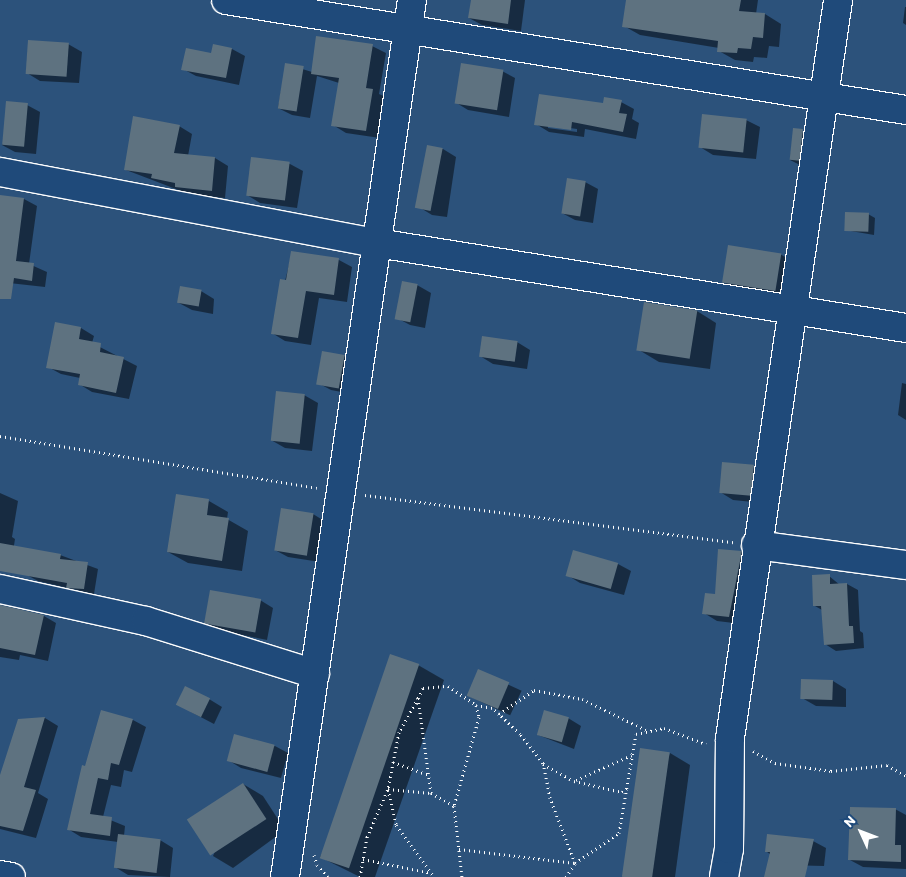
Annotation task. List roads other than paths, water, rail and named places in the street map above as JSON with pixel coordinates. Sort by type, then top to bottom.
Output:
[{"type":"street","points":[[226,0],[906,110]]},
{"type":"street","points":[[285,877],[412,0]]},
{"type":"street","points":[[724,877],[730,849],[730,738],[756,545],[794,310],[838,0]]},
{"type":"street","points":[[0,172],[377,243],[906,328]]},
{"type":"street","points":[[756,545],[906,565]]},
{"type":"street","points":[[0,589],[146,621],[315,674]]},
{"type":"street","points":[[0,875],[11,877]]}]
